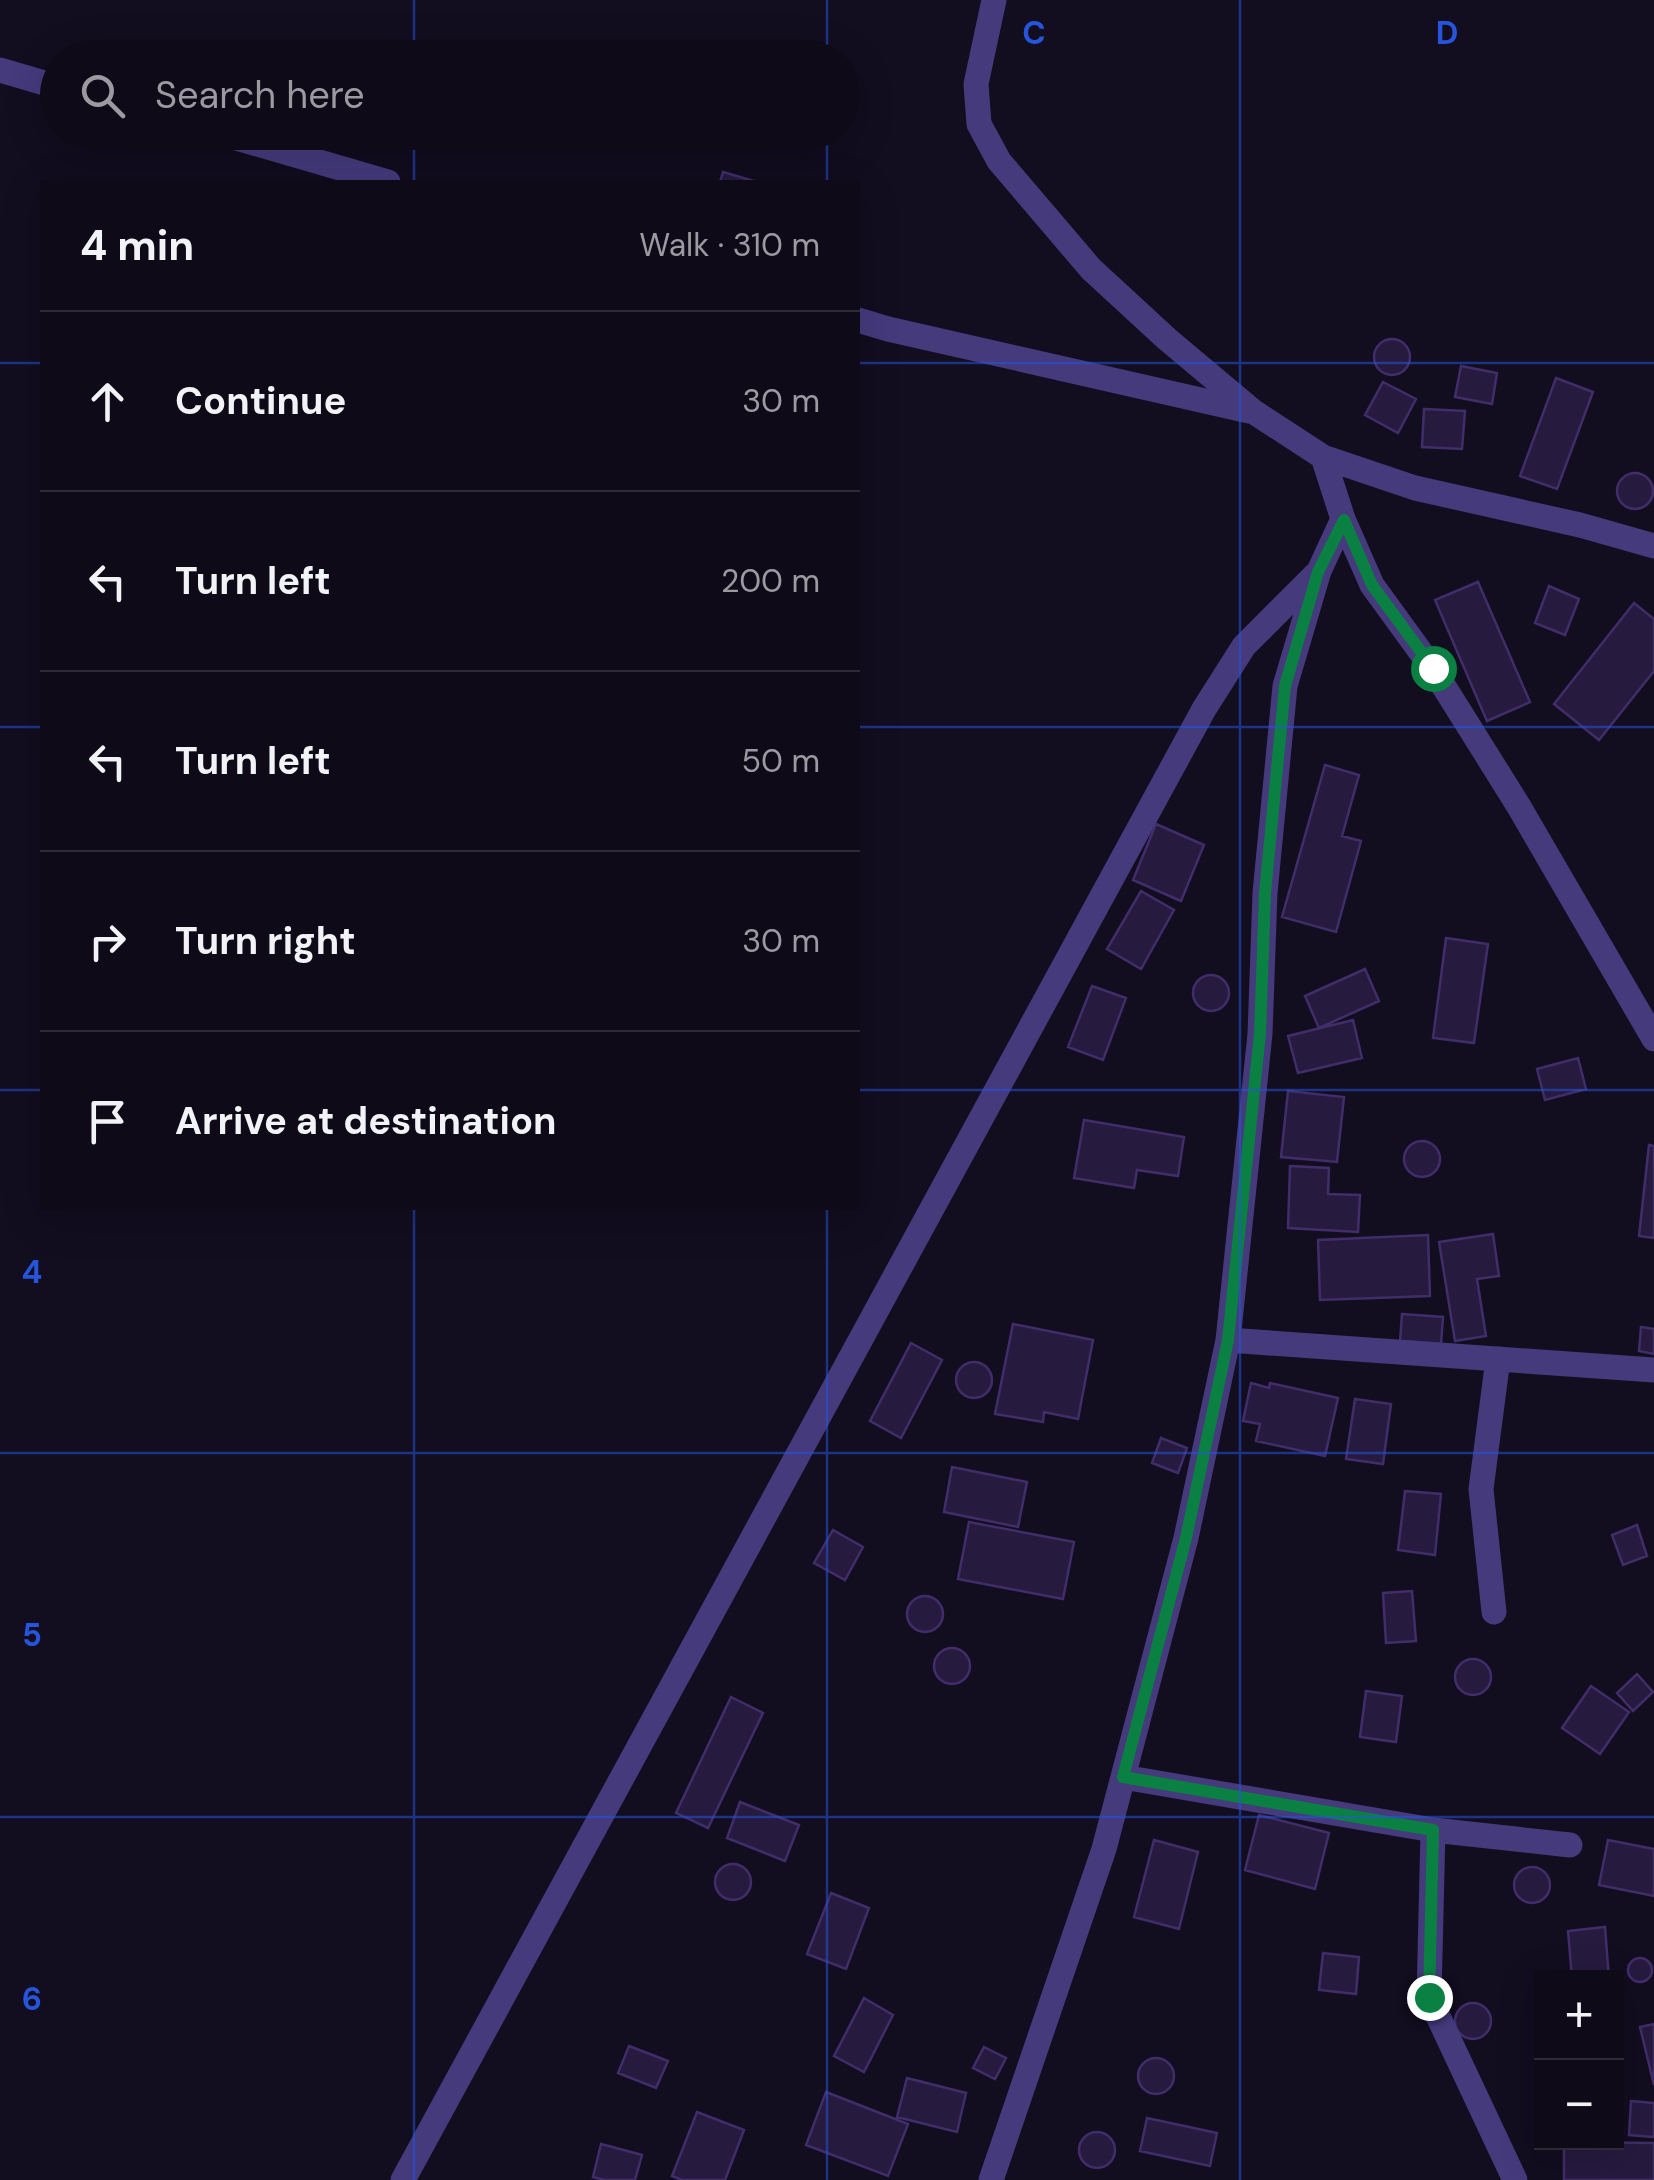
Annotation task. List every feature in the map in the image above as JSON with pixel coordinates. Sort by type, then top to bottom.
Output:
[{"type":"street","points":[[994,0],[976,84],[979,124],[999,161],[1091,269],[1254,412],[1323,457],[1415,488],[1654,546]]},
{"type":"street","points":[[0,70],[40,82]]},
{"type":"street","points":[[278,150],[381,180]]},
{"type":"street","points":[[860,321],[1254,412]]},
{"type":"street","points":[[1323,457],[1372,585],[1433,668],[1471,729],[1654,1038]]},
{"type":"street","points":[[992,2180],[1104,1848],[1186,1538],[1228,1340],[1260,1034],[1265,893],[1285,686],[1318,572],[1344,520]]},
{"type":"street","points":[[403,2180],[1204,708],[1244,646],[1318,572]]},
{"type":"street","points":[[1228,1340],[1654,1370]]},
{"type":"street","points":[[1494,1612],[1481,1489],[1498,1359]]},
{"type":"street","points":[[1123,1777],[1433,1830],[1570,1845]]},
{"type":"street","points":[[1433,1830],[1429,1997],[1515,2180]]},
{"type":"building","points":[[723,172],[750,180],[721,180]]},
{"type":"building","points":[[1392,339],[1405,344],[1410,357],[1405,370],[1392,375],[1379,370],[1374,357],[1379,344]]},
{"type":"building","points":[[1461,366],[1497,373],[1492,404],[1455,397]]},
{"type":"building","points":[[1556,378],[1593,392],[1557,489],[1520,476]]},
{"type":"building","points":[[1383,382],[1416,399],[1398,433],[1365,415]]},
{"type":"building","points":[[1424,409],[1465,411],[1462,449],[1422,447]]},
{"type":"building","points":[[1635,473],[1648,478],[1653,491],[1648,504],[1635,509],[1622,504],[1617,491],[1622,478]]},
{"type":"building","points":[[1478,582],[1530,702],[1487,721],[1435,600]]},
{"type":"building","points":[[1549,586],[1579,599],[1565,635],[1535,623]]},
{"type":"building","points":[[1634,603],[1654,619],[1654,671],[1599,740],[1554,704]]},
{"type":"building","points":[[1325,765],[1359,775],[1342,836],[1361,841],[1336,932],[1282,917]]},
{"type":"building","points":[[1156,824],[1204,845],[1181,901],[1133,880]]},
{"type":"building","points":[[1141,891],[1174,910],[1141,969],[1107,949]]},
{"type":"building","points":[[1446,938],[1488,944],[1474,1043],[1433,1038]]},
{"type":"building","points":[[1365,969],[1379,1001],[1319,1028],[1305,996]]},
{"type":"building","points":[[1211,975],[1224,980],[1229,993],[1224,1006],[1211,1011],[1198,1006],[1193,993],[1198,980]]},
{"type":"building","points":[[1092,986],[1126,998],[1103,1060],[1068,1047]]},
{"type":"building","points":[[1353,1020],[1362,1058],[1298,1073],[1288,1036]]},
{"type":"building","points":[[1578,1058],[1586,1089],[1545,1100],[1537,1069]]},
{"type":"building","points":[[1288,1091],[1344,1097],[1337,1162],[1281,1157]]},
{"type":"building","points":[[1084,1120],[1184,1137],[1178,1176],[1137,1170],[1134,1188],[1074,1178]]},
{"type":"building","points":[[1422,1141],[1435,1146],[1440,1159],[1435,1172],[1422,1177],[1409,1172],[1404,1159],[1409,1146]]},
{"type":"building","points":[[1649,1145],[1654,1146],[1654,1238],[1639,1236]]},
{"type":"building","points":[[1290,1166],[1329,1168],[1328,1194],[1360,1195],[1358,1232],[1288,1228]]},
{"type":"building","points":[[1493,1234],[1499,1276],[1477,1279],[1486,1336],[1455,1341],[1439,1242]]},
{"type":"building","points":[[1428,1235],[1430,1296],[1320,1300],[1318,1240]]},
{"type":"building","points":[[1402,1314],[1443,1317],[1441,1344],[1400,1341]]},
{"type":"building","points":[[1013,1324],[1093,1340],[1078,1419],[1044,1412],[1043,1422],[995,1414]]},
{"type":"building","points":[[1641,1327],[1654,1329],[1654,1354],[1639,1351]]},
{"type":"building","points":[[911,1343],[942,1360],[901,1438],[870,1421]]},
{"type":"building","points":[[974,1362],[987,1367],[992,1380],[987,1393],[974,1398],[961,1393],[956,1380],[961,1367]]},
{"type":"building","points":[[1251,1383],[1269,1388],[1270,1383],[1338,1398],[1325,1456],[1256,1441],[1260,1424],[1243,1421]]},
{"type":"building","points":[[1355,1399],[1391,1404],[1383,1464],[1346,1459]]},
{"type":"building","points":[[1161,1438],[1187,1448],[1178,1473],[1152,1463]]},
{"type":"building","points":[[952,1467],[1027,1482],[1018,1527],[944,1512]]},
{"type":"building","points":[[1405,1491],[1441,1494],[1435,1555],[1398,1550]]},
{"type":"building","points":[[969,1522],[1074,1542],[1063,1599],[958,1579]]},
{"type":"building","points":[[1637,1525],[1647,1556],[1623,1565],[1612,1535]]},
{"type":"building","points":[[833,1530],[863,1547],[845,1580],[814,1563]]},
{"type":"building","points":[[1412,1591],[1416,1641],[1386,1643],[1383,1593]]},
{"type":"building","points":[[925,1596],[938,1601],[943,1614],[938,1627],[925,1632],[912,1627],[907,1614],[912,1601]]},
{"type":"building","points":[[952,1648],[965,1653],[970,1666],[965,1679],[952,1684],[939,1679],[934,1666],[939,1653]]},
{"type":"building","points":[[1473,1659],[1486,1664],[1491,1677],[1486,1690],[1473,1695],[1460,1690],[1455,1677],[1460,1664]]},
{"type":"building","points":[[1637,1674],[1653,1692],[1633,1711],[1617,1693]]},
{"type":"building","points":[[1591,1686],[1629,1712],[1600,1754],[1562,1728]]},
{"type":"building","points":[[1366,1691],[1402,1696],[1396,1742],[1360,1737]]},
{"type":"building","points":[[731,1697],[763,1713],[708,1828],[676,1813]]},
{"type":"building","points":[[740,1802],[799,1825],[785,1861],[727,1838]]},
{"type":"building","points":[[1259,1815],[1329,1833],[1315,1889],[1245,1870]]},
{"type":"building","points":[[1154,1840],[1198,1852],[1179,1929],[1134,1917]]},
{"type":"building","points":[[1608,1840],[1654,1849],[1654,1896],[1599,1885]]},
{"type":"building","points":[[733,1864],[746,1869],[751,1882],[746,1895],[733,1900],[720,1895],[715,1882],[720,1869]]},
{"type":"building","points":[[1532,1867],[1545,1872],[1550,1885],[1545,1898],[1532,1903],[1519,1898],[1514,1885],[1519,1872]]},
{"type":"building","points":[[831,1893],[869,1908],[846,1969],[807,1954]]},
{"type":"building","points":[[1605,1927],[1608,1970],[1571,1970],[1568,1931]]},
{"type":"building","points":[[1323,1953],[1359,1957],[1356,1994],[1319,1990]]},
{"type":"building","points":[[1635,1958],[1645,1958],[1652,1970],[1645,1982],[1635,1982],[1628,1975],[1628,1965]]},
{"type":"building","points":[[864,1998],[893,2015],[864,2072],[834,2056]]},
{"type":"building","points":[[1473,2003],[1486,2008],[1491,2021],[1486,2034],[1473,2039],[1460,2034],[1455,2021],[1460,2008]]},
{"type":"building","points":[[1654,2024],[1654,2085],[1640,2027]]},
{"type":"building","points":[[629,2046],[668,2061],[656,2088],[618,2073]]},
{"type":"building","points":[[984,2047],[1006,2058],[995,2079],[973,2068]]},
{"type":"building","points":[[1156,2058],[1169,2063],[1174,2076],[1169,2089],[1156,2094],[1143,2089],[1138,2076],[1143,2063]]},
{"type":"building","points":[[907,2078],[966,2093],[957,2132],[897,2117]]},
{"type":"building","points":[[826,2092],[908,2124],[888,2176],[806,2145]]},
{"type":"building","points":[[1631,2101],[1654,2103],[1654,2137],[1629,2135]]},
{"type":"building","points":[[697,2112],[744,2130],[725,2180],[682,2180],[672,2176]]},
{"type":"building","points":[[1147,2118],[1217,2133],[1210,2166],[1140,2151]]},
{"type":"building","points":[[1097,2132],[1110,2137],[1115,2150],[1110,2163],[1097,2168],[1084,2163],[1079,2150],[1084,2137]]},
{"type":"building","points":[[1624,2143],[1654,2143],[1654,2180],[1564,2180],[1564,2150],[1624,2150]]},
{"type":"building","points":[[601,2144],[642,2155],[635,2180],[593,2177]]},
{"type":"route","points":[[1429,1997],[1433,1830],[1123,1777],[1186,1538],[1228,1340],[1260,1034],[1265,893],[1285,686],[1318,572],[1344,520],[1372,585],[1433,668]]}]
